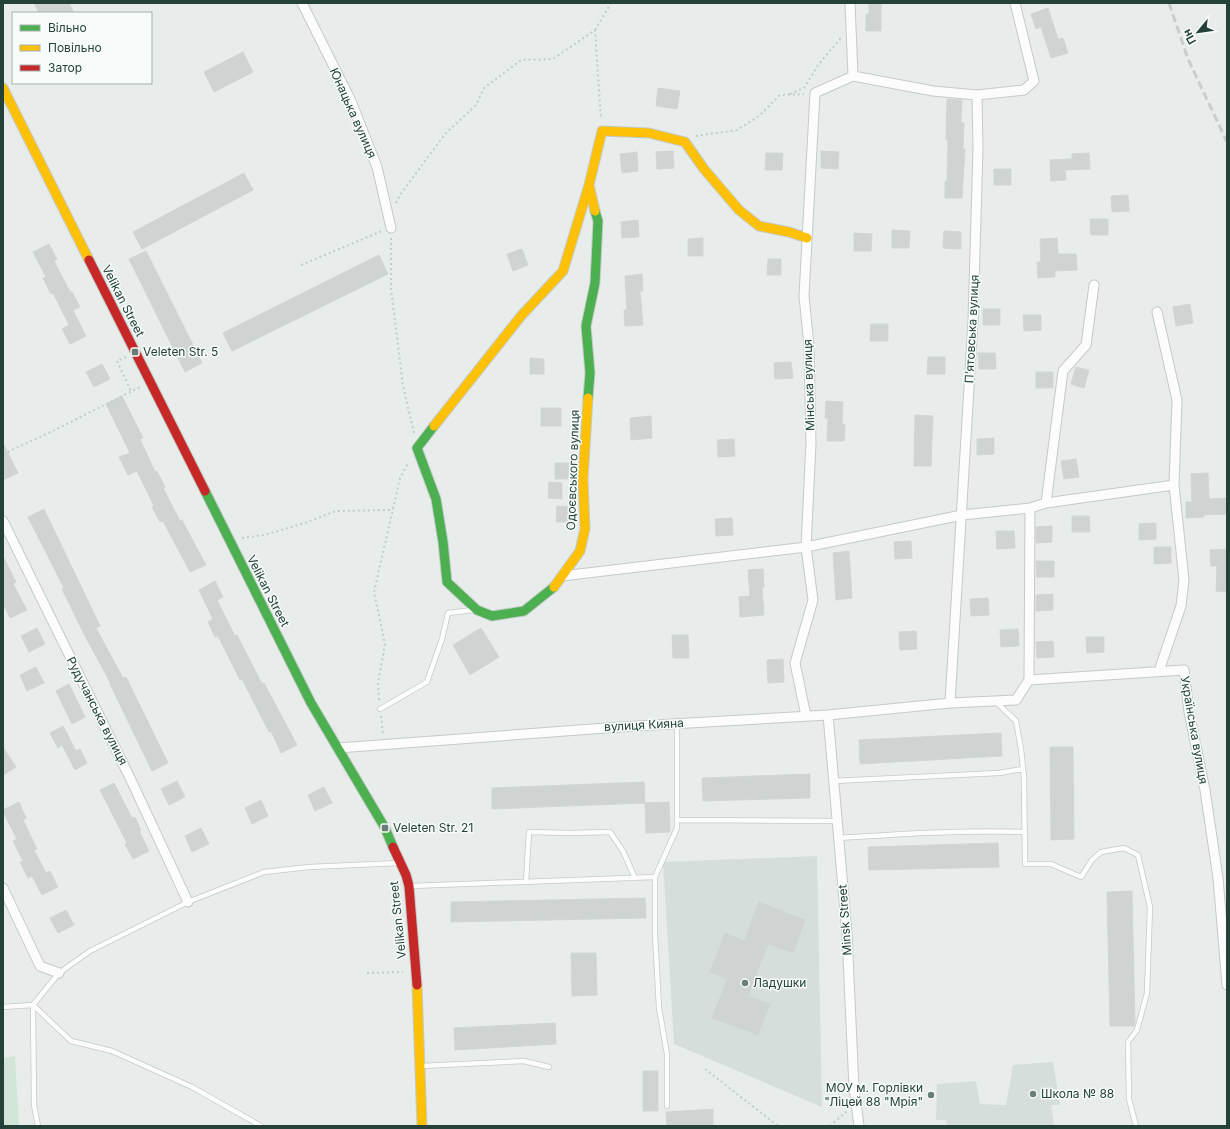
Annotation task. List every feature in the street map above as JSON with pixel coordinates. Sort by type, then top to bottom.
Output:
[{"type":"street","name":"Юнацька вулиця","points":[[302,3],[354,109],[377,167],[390,228]]},
{"type":"street","points":[[850,3],[853,76]]},
{"type":"street","points":[[814,93],[853,76],[932,91],[977,95],[1024,90],[1034,81],[1015,3]]},
{"type":"street","name":"Velikan Street","points":[[3,88],[312,703],[385,828],[406,875],[409,886],[416,972],[422,1126]]},
{"type":"street","name":"Мінська вулиця","points":[[806,716],[795,663],[813,600],[806,548],[811,443],[809,346],[804,296],[814,93]]},
{"type":"street","name":"П’ятовська вулиця","points":[[950,703],[973,321],[978,156],[977,95]]},
{"type":"street","points":[[602,131],[649,133],[686,142],[704,169],[739,210],[759,226],[789,232],[807,238]]},
{"type":"street","name":"Одоєвського вулиця","points":[[417,448],[436,499],[443,542],[447,582],[477,610],[492,616],[524,611],[555,586],[580,551],[585,528],[583,478],[590,373],[586,326],[595,284],[598,221],[589,185],[602,131]]},
{"type":"street","points":[[417,448],[521,316],[563,271],[589,185]]},
{"type":"street","points":[[1046,503],[1063,372],[1086,344],[1094,285]]},
{"type":"street","points":[[1157,312],[1177,400],[1174,485],[1184,580],[1181,606],[1159,671]]},
{"type":"street","points":[[562,576],[806,548],[962,514],[1030,508],[1046,503],[1174,485]]},
{"type":"street","points":[[950,703],[1016,700],[1029,680],[1030,508]]},
{"type":"street","name":"Рудучанська вулиця","points":[[3,522],[131,780],[188,902]]},
{"type":"street","name":"Українська вулиця","points":[[1029,680],[1184,670],[1189,712],[1205,790],[1218,878],[1227,985]]},
{"type":"street","name":"вулиця Кияна","points":[[338,748],[677,723],[828,715],[950,703]]},
{"type":"street","name":"Minsk Street","points":[[828,715],[847,934],[856,1104],[859,1126]]},
{"type":"street","points":[[3,888],[40,966],[60,973]]},
{"type":"lane","points":[[380,709],[427,682],[442,639],[448,613],[477,610]]},
{"type":"lane","points":[[995,701],[1016,721],[1023,769],[1025,864],[1051,864],[1082,877],[1092,860],[1101,852],[1124,848],[1138,855],[1150,907],[1147,993],[1137,1030],[1128,1042],[1129,1099],[1136,1126]]},
{"type":"lane","points":[[667,1106],[667,1054],[659,1008],[655,934],[655,877],[677,828],[677,723]]},
{"type":"lane","points":[[833,781],[999,773],[1023,769]]},
{"type":"lane","points":[[678,820],[837,822]]},
{"type":"lane","points":[[838,838],[920,833],[996,831],[1024,832]]},
{"type":"lane","points":[[526,882],[529,832],[610,832],[623,851],[635,878]]},
{"type":"lane","points":[[38,1126],[34,1105],[33,1005],[60,973],[90,950],[188,902],[264,872],[309,867],[401,863]]},
{"type":"lane","points":[[409,886],[655,877]]},
{"type":"lane","points":[[3,1007],[33,1005],[71,1041],[112,1051],[185,1084],[232,1108],[261,1126]]},
{"type":"lane","points":[[420,1066],[524,1061],[549,1066]]},
{"type":"path","points":[[394,208],[400,195],[445,134],[476,105],[484,88],[521,60],[553,58],[595,30],[611,3]]},
{"type":"path","points":[[789,94],[804,88],[818,65],[851,26]]},
{"type":"path","points":[[595,30],[602,131]]},
{"type":"path","points":[[679,140],[702,134],[737,130],[759,116],[780,95],[814,93]]},
{"type":"path","points":[[301,265],[390,228],[391,290],[403,386],[417,448],[400,478],[374,592],[385,644],[378,683],[384,744]]},
{"type":"path","points":[[131,391],[117,362],[135,352]]},
{"type":"path","points":[[3,454],[57,429],[150,381]]},
{"type":"path","points":[[231,542],[237,539],[264,535],[305,523],[336,511],[393,510]]},
{"type":"path","points":[[367,973],[416,972]]},
{"type":"path","points":[[705,1069],[778,1126]]},
{"type":"path","points":[[830,1126],[856,1104]]},
{"type":"shaded area","name":"Ладушки","points":[[817,856],[822,1107],[674,1044],[663,862]]},
{"type":"shaded area","name":"Школа № 88","points":[[1053,1062],[1060,1105],[1051,1105],[1054,1126],[947,1126],[946,1120],[936,1120],[937,1084],[976,1081],[980,1104],[1006,1105],[1013,1065]]},
{"type":"green space","points":[[15,1056],[19,1126],[3,1126],[3,1058]]},
{"type":"building","points":[[34,3],[69,3],[74,12],[38,12]]},
{"type":"building","points":[[869,3],[881,3],[881,31],[866,31],[866,14],[869,14]]},
{"type":"building","points":[[1048,8],[1058,39],[1063,38],[1068,53],[1051,58],[1041,27],[1036,29],[1031,14]]},
{"type":"building","points":[[243,52],[253,72],[214,92],[204,72]]},
{"type":"building","points":[[658,88],[680,91],[677,109],[656,106]]},
{"type":"building","points":[[947,99],[962,100],[961,123],[964,123],[963,149],[965,149],[962,198],[945,198],[948,140],[946,140]]},
{"type":"building","points":[[673,151],[674,168],[657,169],[656,152]]},
{"type":"building","points":[[821,151],[839,152],[838,169],[821,168]]},
{"type":"building","points":[[637,152],[638,171],[622,173],[620,154]]},
{"type":"building","points":[[766,153],[783,153],[782,170],[765,170]]},
{"type":"building","points":[[1089,153],[1090,169],[1065,170],[1066,180],[1051,181],[1050,160],[1072,159],[1072,154]]},
{"type":"building","points":[[994,169],[1011,169],[1011,185],[994,185]]},
{"type":"building","points":[[244,173],[253,190],[142,249],[133,232]]},
{"type":"building","points":[[1128,195],[1129,211],[1112,212],[1111,196]]},
{"type":"building","points":[[1090,219],[1108,219],[1108,235],[1091,235]]},
{"type":"building","points":[[638,220],[639,237],[622,238],[621,222]]},
{"type":"building","points":[[892,230],[910,231],[909,248],[892,248]]},
{"type":"building","points":[[944,231],[961,232],[961,249],[943,248]]},
{"type":"building","points":[[854,233],[872,234],[871,251],[854,251]]},
{"type":"building","points":[[703,238],[703,256],[688,256],[688,239]]},
{"type":"building","points":[[1057,238],[1058,254],[1076,254],[1077,270],[1055,271],[1055,277],[1038,278],[1037,262],[1041,262],[1040,239]]},
{"type":"building","points":[[49,244],[57,259],[54,261],[70,292],[72,292],[80,307],[73,310],[86,336],[70,344],[62,329],[69,325],[53,293],[51,294],[43,278],[46,277],[33,252]]},
{"type":"building","points":[[522,249],[528,265],[513,271],[507,254]]},
{"type":"building","points":[[146,251],[202,363],[185,372],[129,259]]},
{"type":"building","points":[[379,255],[388,274],[232,351],[223,333]]},
{"type":"building","points":[[768,259],[781,259],[781,275],[767,275]]},
{"type":"building","points":[[642,274],[643,291],[640,291],[643,325],[625,326],[624,310],[627,310],[625,276]]},
{"type":"building","points":[[1190,304],[1193,323],[1176,326],[1173,307]]},
{"type":"building","points":[[983,309],[1000,309],[1000,325],[983,325]]},
{"type":"building","points":[[1023,315],[1041,315],[1041,330],[1024,331]]},
{"type":"building","points":[[871,324],[888,324],[888,341],[870,341]]},
{"type":"building","points":[[978,353],[995,353],[996,369],[979,369]]},
{"type":"building","points":[[928,357],[945,357],[945,374],[927,374]]},
{"type":"building","points":[[530,358],[544,359],[544,374],[530,374]]},
{"type":"building","points":[[791,362],[793,378],[775,379],[774,363]]},
{"type":"building","points":[[102,364],[110,379],[94,387],[86,372]]},
{"type":"building","points":[[1076,367],[1089,370],[1084,388],[1071,384]]},
{"type":"building","points":[[1036,372],[1053,372],[1053,388],[1036,388]]},
{"type":"building","points":[[122,396],[143,438],[140,439],[155,472],[157,471],[165,487],[163,488],[180,521],[182,520],[206,565],[190,572],[163,521],[160,522],[152,507],[154,506],[137,471],[128,475],[119,457],[130,453],[106,404]]},
{"type":"building","points":[[826,401],[843,402],[842,424],[845,424],[844,441],[827,441],[828,418],[825,418]]},
{"type":"building","points":[[541,408],[561,408],[561,426],[541,426]]},
{"type":"building","points":[[915,415],[933,416],[931,466],[914,466]]},
{"type":"building","points":[[651,416],[652,438],[631,440],[630,418]]},
{"type":"building","points":[[994,438],[994,454],[977,455],[977,439]]},
{"type":"building","points":[[734,439],[735,456],[718,457],[717,440]]},
{"type":"building","points":[[3,443],[18,473],[3,480]]},
{"type":"building","points":[[1076,459],[1079,477],[1064,479],[1061,461]]},
{"type":"building","points":[[555,463],[569,463],[568,479],[555,479]]},
{"type":"building","points":[[1208,473],[1209,499],[1227,498],[1227,514],[1204,515],[1204,517],[1186,518],[1186,502],[1192,502],[1191,474]]},
{"type":"building","points":[[549,482],[562,483],[562,499],[548,498]]},
{"type":"building","points":[[557,506],[571,507],[570,522],[556,522]]},
{"type":"building","points":[[44,509],[100,626],[96,628],[123,678],[126,677],[168,763],[152,771],[111,684],[84,634],[62,589],[64,588],[28,517]]},
{"type":"building","points":[[1072,516],[1089,516],[1090,532],[1072,532]]},
{"type":"building","points":[[732,518],[733,535],[716,536],[715,519]]},
{"type":"building","points":[[1156,523],[1156,539],[1139,540],[1139,524]]},
{"type":"building","points":[[1052,526],[1052,542],[1036,543],[1036,527]]},
{"type":"building","points":[[996,531],[1014,531],[1015,548],[997,549]]},
{"type":"building","points":[[911,541],[912,558],[895,559],[894,542]]},
{"type":"building","points":[[1154,547],[1171,547],[1171,563],[1154,564]]},
{"type":"building","points":[[1227,549],[1227,592],[1216,591],[1217,566],[1211,566],[1210,550]]},
{"type":"building","points":[[849,551],[852,598],[836,600],[833,553]]},
{"type":"building","points":[[3,556],[16,582],[13,584],[27,610],[10,618],[3,603]]},
{"type":"building","points":[[1036,561],[1054,561],[1054,577],[1037,577]]},
{"type":"building","points":[[763,569],[764,587],[762,587],[764,615],[740,617],[739,597],[750,596],[748,570]]},
{"type":"building","points":[[215,581],[223,597],[217,600],[235,636],[237,635],[262,684],[264,683],[297,745],[281,753],[271,731],[269,732],[242,679],[240,680],[218,636],[215,637],[208,622],[213,619],[199,590]]},
{"type":"building","points":[[1053,594],[1053,610],[1036,611],[1036,595]]},
{"type":"building","points":[[988,598],[989,615],[971,616],[970,599]]},
{"type":"building","points":[[37,628],[45,644],[29,652],[21,636]]},
{"type":"building","points":[[481,628],[499,657],[470,675],[453,645]]},
{"type":"building","points":[[1018,629],[1019,646],[1001,647],[1000,630]]},
{"type":"building","points":[[916,631],[917,649],[900,650],[899,632]]},
{"type":"building","points":[[672,635],[688,635],[689,658],[673,658]]},
{"type":"building","points":[[1086,637],[1104,637],[1104,652],[1087,653]]},
{"type":"building","points":[[1053,641],[1054,657],[1037,658],[1036,642]]},
{"type":"building","points":[[783,659],[784,682],[768,683],[767,660]]},
{"type":"building","points":[[36,667],[44,683],[27,691],[20,675]]},
{"type":"building","points":[[69,684],[85,717],[72,724],[56,691]]},
{"type":"building","points":[[63,726],[76,751],[80,749],[87,763],[75,770],[62,745],[58,748],[50,733]]},
{"type":"building","points":[[1001,733],[1002,756],[860,764],[859,740]]},
{"type":"building","points":[[3,747],[16,767],[3,775]]},
{"type":"building","points":[[1050,747],[1073,747],[1074,839],[1051,840]]},
{"type":"building","points":[[810,774],[810,798],[703,801],[702,778]]},
{"type":"building","points":[[177,781],[185,797],[169,805],[161,789]]},
{"type":"building","points":[[644,782],[645,803],[492,809],[492,788]]},
{"type":"building","points":[[114,783],[132,818],[135,817],[141,830],[139,831],[149,851],[133,859],[125,844],[127,843],[100,790]]},
{"type":"building","points":[[324,787],[332,803],[315,811],[308,795]]},
{"type":"building","points":[[261,800],[268,816],[252,824],[245,808]]},
{"type":"building","points":[[19,802],[26,818],[23,820],[37,849],[34,850],[46,873],[50,871],[58,887],[42,895],[32,876],[28,878],[20,862],[23,861],[13,841],[17,839],[3,812],[3,810]]},
{"type":"building","points":[[669,802],[670,832],[646,833],[645,803]]},
{"type":"building","points":[[201,828],[209,844],[192,852],[185,836]]},
{"type":"building","points":[[998,843],[999,867],[869,870],[868,847]]},
{"type":"building","points":[[1132,891],[1135,1023],[1134,1026],[1110,1026],[1107,892]]},
{"type":"building","points":[[645,898],[646,918],[451,922],[451,902]]},
{"type":"building","points":[[759,902],[805,920],[793,953],[768,944],[748,996],[770,1004],[758,1035],[712,1018],[727,979],[710,972],[725,933],[744,941]]},
{"type":"building","points":[[66,910],[74,925],[58,933],[50,918]]},
{"type":"building","points":[[571,953],[596,953],[597,995],[572,996]]},
{"type":"building","points":[[555,1023],[556,1044],[455,1050],[454,1028]]},
{"type":"building","points":[[643,1071],[658,1071],[658,1111],[643,1111]]},
{"type":"building","points":[[713,1109],[713,1126],[667,1126],[666,1112]]},
{"type":"railway","points":[[1169,3],[1188,59],[1227,142]]},
{"type":"traffic: fast","points":[[588,398],[590,373],[586,326],[595,283],[598,221],[595,211]]},
{"type":"traffic: fast","points":[[434,426],[417,448],[436,499],[443,542],[447,582],[477,610],[492,616],[524,611],[554,587]]},
{"type":"traffic: fast","points":[[205,491],[311,703],[385,828],[393,847]]},
{"type":"traffic: slow","points":[[3,88],[89,260]]},
{"type":"traffic: slow","points":[[595,211],[589,185],[602,131],[649,133],[685,142],[704,169],[739,210],[759,226],[789,232],[807,238]]},
{"type":"traffic: slow","points":[[434,426],[521,316],[563,271],[589,185]]},
{"type":"traffic: slow","points":[[554,587],[580,551],[585,529],[583,479],[588,398]]},
{"type":"traffic: slow","points":[[417,985],[422,1126]]},
{"type":"traffic: jam","points":[[89,260],[205,491]]},
{"type":"traffic: jam","points":[[393,847],[406,875],[409,886],[417,985]]},
{"type":"place","name":"Veleten Str. 5","points":[[135,352]]},
{"type":"place","name":"Veleten Str. 21","points":[[385,828]]},
{"type":"place","name":"Ладушки","points":[[745,983]]},
{"type":"place","name":"Школа № 88","points":[[1033,1094]]},
{"type":"place","name":"МОУ м. Горлівки \"Ліцей 88 \"Мрія\"","points":[[931,1095]]}]
